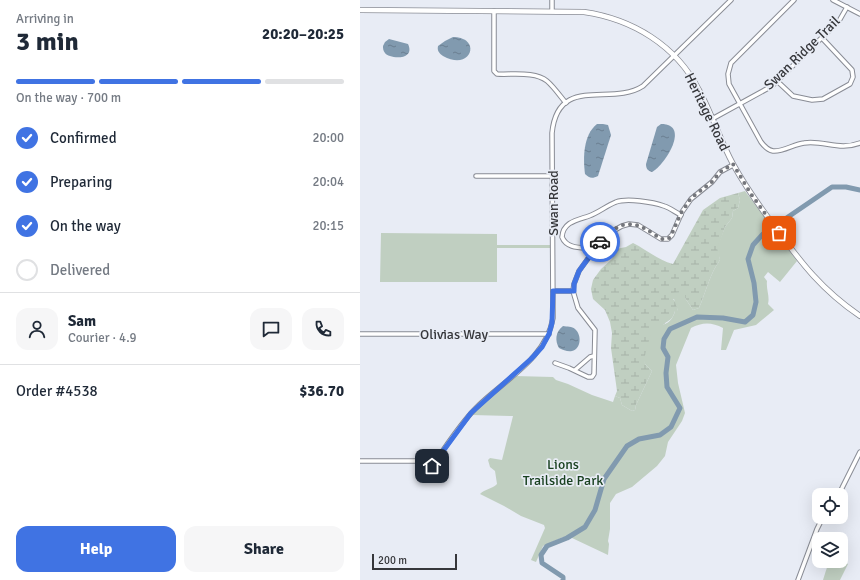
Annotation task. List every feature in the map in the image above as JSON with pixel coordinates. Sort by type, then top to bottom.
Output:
[{"type":"main road","points":[[360,10],[552,11]]},
{"type":"main road","name":"Heritage Road","points":[[552,11],[584,12],[606,16],[626,23],[648,35],[674,56],[694,80],[733,164],[743,182],[769,220],[805,267],[821,285],[842,304],[860,316]]},
{"type":"street","points":[[552,0],[552,11]]},
{"type":"street","points":[[494,11],[494,71],[497,74],[533,75],[540,77],[549,83],[566,103],[583,95],[621,94],[634,91],[647,83],[731,0]]},
{"type":"street","points":[[794,0],[734,60],[730,66],[728,81],[762,144],[771,150],[778,151],[804,143],[818,143],[844,147],[860,143]]},
{"type":"street","points":[[833,0],[860,14]]},
{"type":"street","name":"Swan Ridge Trail","points":[[712,119],[770,88],[839,21],[847,7]]},
{"type":"street","points":[[777,81],[793,96],[812,100],[823,99],[850,84],[853,77],[852,70],[822,38]]},
{"type":"street","name":"Swan Road","points":[[360,461],[416,461],[432,466],[471,413],[542,347],[549,334],[553,318],[553,125],[559,111],[566,103]]},
{"type":"street","points":[[555,363],[575,370],[588,377],[593,377],[595,330],[578,308],[574,284],[579,271],[600,242],[611,232],[625,225],[639,226],[661,239],[667,239],[673,233],[691,198],[712,182],[720,172],[733,164]]},
{"type":"street","points":[[476,176],[553,176]]},
{"type":"street","points":[[595,249],[579,248],[567,244],[563,239],[564,230],[574,220],[590,216],[621,200],[662,205],[681,215]]},
{"type":"street","points":[[553,291],[574,291]]},
{"type":"street","name":"Olivias Way","points":[[360,334],[549,334]]},
{"type":"street","points":[[575,370],[590,357],[594,356]]},
{"type":"street","points":[[842,488],[858,460],[860,452]]},
{"type":"street","points":[[798,580],[819,524]]},
{"type":"green space","name":"Lions Trailside Park","points":[[745,191],[797,261],[780,282],[768,272],[764,277],[767,281],[769,298],[768,304],[774,310],[756,325],[734,330],[726,350],[721,350],[723,328],[707,324],[691,328],[676,365],[678,383],[685,413],[682,421],[668,442],[665,456],[657,466],[632,487],[616,494],[610,503],[608,555],[572,538],[563,537],[543,546],[536,562],[531,560],[545,528],[544,525],[521,516],[480,494],[497,484],[495,471],[490,467],[488,460],[490,458],[502,460],[513,416],[472,415],[515,376],[553,377],[556,380],[592,395],[613,402],[615,396],[620,398],[622,405],[632,411],[635,410],[652,371],[645,364],[644,359],[651,333],[659,325],[670,321],[675,311],[678,311],[672,293],[685,292],[685,298],[693,310],[699,308],[711,277],[720,260],[717,248],[725,227],[732,218],[733,211],[738,208],[740,200],[738,193]]},
{"type":"green space","points":[[738,193],[740,200],[738,208],[733,211],[732,218],[725,227],[718,248],[720,260],[711,277],[699,308],[693,310],[685,298],[673,299],[676,302],[678,311],[675,311],[672,318],[663,325],[648,349],[645,364],[652,371],[635,410],[632,411],[622,405],[620,398],[615,396],[617,391],[611,348],[612,333],[610,322],[605,310],[593,299],[591,289],[593,280],[601,269],[612,259],[616,249],[626,247],[633,243],[657,257],[673,264],[703,210],[720,198]]},
{"type":"green space","points":[[381,233],[497,234],[497,245],[550,245],[550,248],[497,248],[497,282],[380,282]]},
{"type":"green space","points":[[827,568],[846,568],[840,580],[823,580]]},
{"type":"water","points":[[453,37],[462,38],[468,42],[470,52],[467,57],[461,60],[453,60],[443,56],[439,52],[438,46]]},
{"type":"water","points":[[389,39],[408,44],[408,53],[401,57],[391,57],[387,55],[383,46]]},
{"type":"water","points":[[597,124],[608,125],[611,135],[598,176],[591,178],[585,174],[584,154],[589,134]]},
{"type":"water","points":[[661,124],[670,126],[674,131],[675,137],[673,145],[663,162],[652,172],[648,170],[646,164],[657,127]]},
{"type":"water","points":[[563,326],[572,327],[579,335],[580,342],[575,350],[569,351],[559,348],[556,337],[558,331]]},
{"type":"waterway","points":[[563,580],[563,577],[542,563],[541,555],[547,546],[567,538],[585,527],[595,510],[604,479],[627,446],[639,439],[660,435],[671,427],[680,408],[667,387],[666,373],[668,357],[663,348],[664,339],[670,329],[697,317],[723,318],[745,322],[753,315],[756,302],[754,283],[748,259],[753,245],[763,234],[832,187],[846,187],[860,190]]},
{"type":"way so far","points":[[600,242],[619,227],[629,224],[636,224],[662,239],[667,240],[671,236],[681,213],[691,198],[712,182],[720,172],[733,164],[751,194],[779,233]]},
{"type":"route","points":[[432,466],[475,408],[531,359],[542,347],[552,323],[553,291],[574,291],[574,284],[579,271],[600,242]]}]
